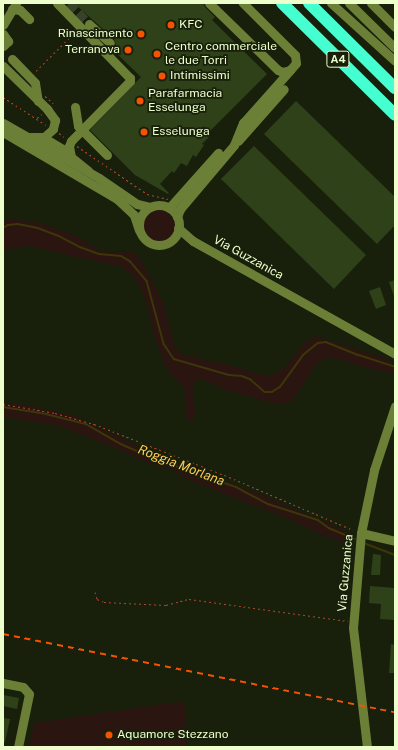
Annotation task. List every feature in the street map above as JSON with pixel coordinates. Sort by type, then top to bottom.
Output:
[{"type":"highway","name":"A4","points":[[282,3],[395,115]]},
{"type":"highway","name":"A4","points":[[309,3],[395,88]]},
{"type":"street","points":[[57,3],[130,78],[130,81],[71,141],[69,146],[71,157]]},
{"type":"street","points":[[209,3],[278,70],[282,72],[290,70]]},
{"type":"street","points":[[234,145],[243,123],[296,63],[295,55],[244,3]]},
{"type":"street","points":[[331,3],[395,61]]},
{"type":"street","points":[[349,3],[395,48]]},
{"type":"street","points":[[371,3],[395,27]]},
{"type":"street","points":[[3,25],[14,6],[29,19]]},
{"type":"street","points":[[90,24],[110,43]]},
{"type":"street","points":[[3,34],[8,42],[3,46]]},
{"type":"street","points":[[7,59],[28,83]]},
{"type":"street","points":[[7,59],[35,83],[38,101]]},
{"type":"street","points":[[3,66],[53,116],[55,120],[53,129],[44,137],[40,138]]},
{"type":"street","points":[[177,217],[180,209],[284,89]]},
{"type":"street","points":[[75,107],[76,121],[82,130],[107,155]]},
{"type":"street","points":[[3,123],[88,171],[133,202],[150,207],[172,206],[218,153]]},
{"type":"street","name":"Via Guzzanica","points":[[3,132],[117,199],[134,215],[139,230],[146,241],[158,245],[171,241],[193,241]]},
{"type":"street","points":[[29,137],[46,139],[66,151],[88,171]]},
{"type":"street","points":[[171,241],[178,228],[177,217],[172,206]]},
{"type":"street","points":[[139,230],[141,217],[150,207]]},
{"type":"street","name":"Via Guzzanica","points":[[178,228],[193,241],[395,354]]},
{"type":"street","name":"Via Guzzanica","points":[[367,747],[353,641],[361,533],[374,470],[395,406]]},
{"type":"street","points":[[361,533],[395,541]]},
{"type":"street","points":[[3,683],[23,687],[29,694],[18,747]]},
{"type":"path","points":[[34,72],[80,27]]},
{"type":"path","points":[[43,92],[53,104]]},
{"type":"path","points":[[3,96],[147,194],[160,199],[170,200],[172,206]]},
{"type":"path","points":[[3,404],[55,413],[94,424],[229,477],[361,533]]},
{"type":"path","points":[[95,592],[97,599],[104,602],[166,605],[189,599],[354,622]]},
{"type":"shaded area","points":[[159,210],[170,215],[175,226],[170,237],[159,242],[148,237],[143,226],[148,215]]},
{"type":"shaded area","points":[[3,219],[40,223],[74,235],[102,252],[128,251],[138,255],[163,302],[175,347],[183,355],[223,363],[256,374],[272,375],[283,369],[305,343],[316,336],[392,361],[394,374],[332,357],[323,359],[315,366],[293,400],[283,404],[275,404],[226,390],[202,379],[193,382],[195,415],[192,424],[185,416],[186,390],[165,365],[153,331],[147,304],[137,281],[132,275],[122,267],[29,246],[3,250]]},
{"type":"shaded area","points":[[3,403],[28,405],[74,416],[165,459],[257,493],[353,535],[348,544],[322,535],[285,517],[188,480],[171,470],[145,462],[120,450],[60,426],[3,417]]},
{"type":"shaded area","name":"Aquamore Stezzano","points":[[184,701],[188,747],[29,747],[34,723]]},
{"type":"building","points":[[74,3],[203,3],[215,17],[212,20],[267,74],[206,135],[209,137],[202,144],[204,145],[196,157],[193,155],[187,166],[181,163],[174,173],[172,171],[160,184],[169,193],[168,194],[135,175],[90,130],[141,77],[112,49],[116,45],[114,39]]},
{"type":"building","points":[[296,101],[395,197],[395,225],[377,244],[264,134]]},
{"type":"building","points":[[254,146],[366,255],[334,289],[221,179]]},
{"type":"building","points":[[395,280],[395,296],[394,296],[389,282]]},
{"type":"building","points":[[380,287],[386,305],[376,309],[369,291]]},
{"type":"building","points":[[373,554],[381,555],[380,575],[371,575]]},
{"type":"building","points":[[370,586],[395,588],[395,620],[380,619],[381,604],[369,603]]},
{"type":"building","points":[[391,644],[395,645],[395,673],[389,673]]},
{"type":"building","points":[[3,695],[19,698],[17,709],[3,706]]},
{"type":"building","points":[[3,718],[10,719],[5,742],[3,742]]},
{"type":"waterway","points":[[3,228],[8,225],[18,224],[38,228],[99,254],[121,256],[130,261],[147,281],[164,344],[174,359],[229,375],[242,376],[250,379],[265,392],[272,392],[280,387],[303,355],[318,343],[326,342],[395,367]]},
{"type":"waterway","name":"Roggia Morlana","points":[[3,407],[46,414],[86,424],[121,444],[150,457],[236,487],[268,504],[318,520],[329,528],[355,539]]},
{"type":"waterway","name":"Roggia Morlana","points":[[364,543],[395,555]]},
{"type":"tunnel","points":[[69,3],[89,24]]},
{"type":"railway","points":[[3,634],[395,712]]},
{"type":"place","name":"KFC","points":[[171,25]]},
{"type":"place","name":"Rinascimento","points":[[141,34]]},
{"type":"place","name":"Terranova","points":[[128,50]]},
{"type":"place","name":"Centro commerciale le due Torri","points":[[157,54]]},
{"type":"place","name":"Intimissimi","points":[[162,76]]},
{"type":"place","name":"Parafarmacia Esselunga","points":[[140,101]]},
{"type":"place","name":"Esselunga","points":[[144,132]]},
{"type":"place","name":"Aquamore Stezzano","points":[[109,735]]}]
